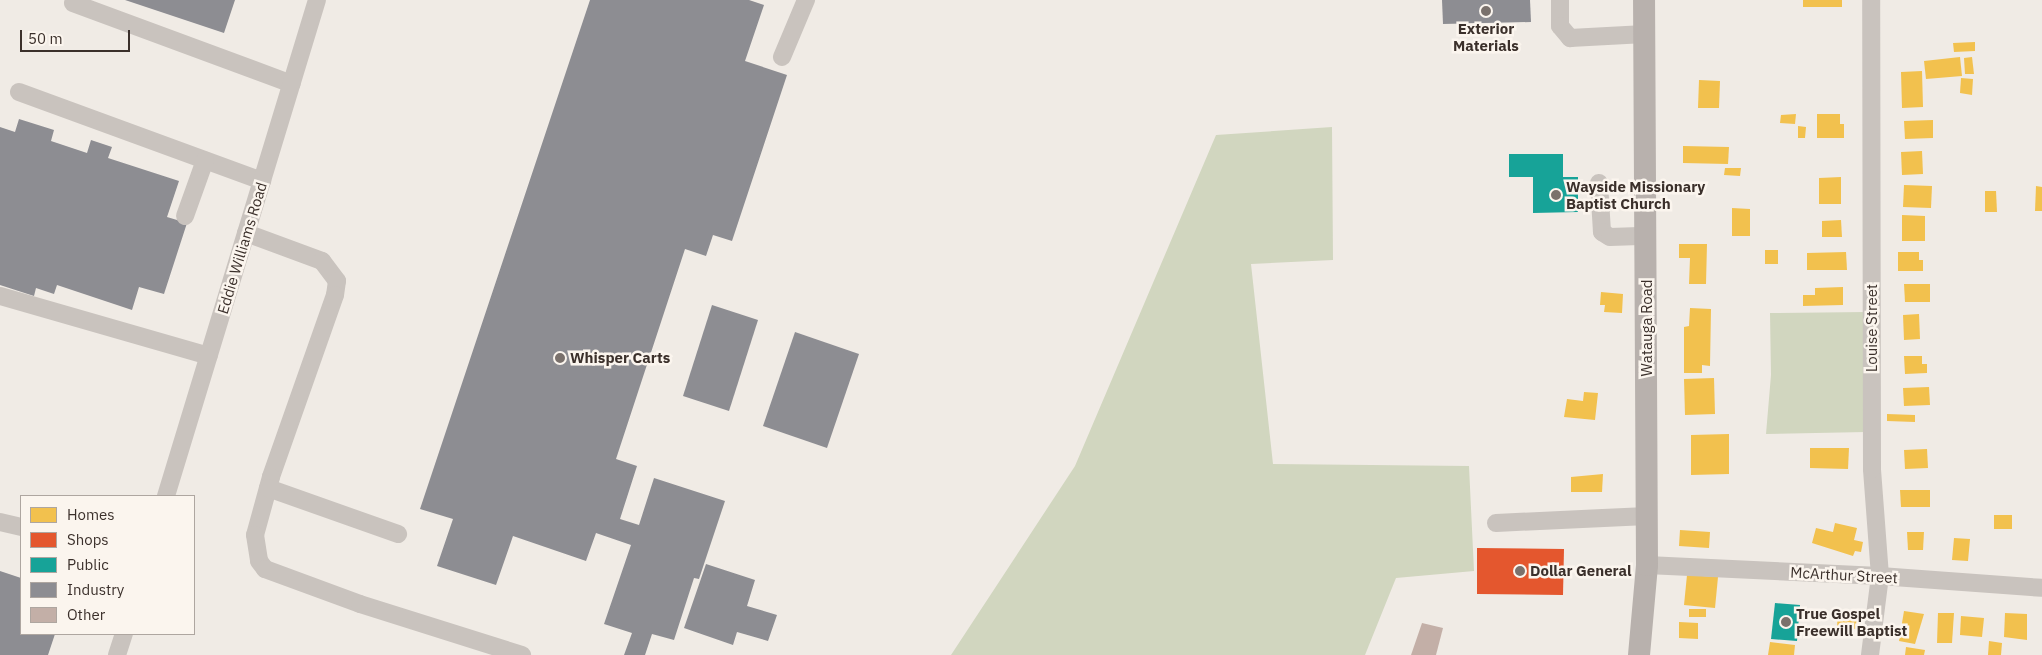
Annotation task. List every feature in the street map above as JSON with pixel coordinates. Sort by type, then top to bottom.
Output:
[{"type":"main road","name":"Watauga Road","points":[[1639,655],[1647,565],[1647,236],[1644,0]]},
{"type":"street","name":"Eddie Williams Road","points":[[166,495],[317,0]]},
{"type":"street","points":[[782,57],[806,0]]},
{"type":"street","points":[[1560,0],[1560,26],[1570,38],[1645,34]]},
{"type":"street","name":"Louise Street","points":[[1870,655],[1880,576],[1872,470],[1871,0]]},
{"type":"street","points":[[73,3],[292,84]]},
{"type":"street","points":[[19,92],[262,180]]},
{"type":"street","points":[[186,216],[205,160]]},
{"type":"street","points":[[1599,182],[1602,232],[1610,237],[1647,236]]},
{"type":"street","points":[[246,233],[322,261],[337,281],[335,295],[268,488],[255,535],[255,549],[265,569],[360,604],[522,655]]},
{"type":"street","points":[[0,296],[209,356]]},
{"type":"street","points":[[268,488],[398,534]]},
{"type":"street","points":[[1496,523],[1647,516]]},
{"type":"street","points":[[0,522],[20,528]]},
{"type":"street","name":"McArthur Street","points":[[1647,565],[1880,576],[2042,588]]},
{"type":"street","points":[[117,655],[124,635]]},
{"type":"green space","points":[[1332,127],[1333,260],[1251,264],[1273,464],[1469,466],[1474,571],[1396,578],[1365,655],[951,655],[1075,466],[1216,135]]},
{"type":"green space","points":[[1866,312],[1866,432],[1766,434],[1771,375],[1770,313]]},
{"type":"building: Homes","points":[[1803,0],[1842,0],[1842,7],[1803,7]]},
{"type":"building: Homes","points":[[1975,42],[1975,51],[1954,52],[1953,43]]},
{"type":"building: Homes","points":[[1960,57],[1962,76],[1926,79],[1924,61]]},
{"type":"building: Homes","points":[[1972,57],[1974,74],[1965,74],[1964,58]]},
{"type":"building: Homes","points":[[1922,71],[1923,107],[1902,108],[1901,72]]},
{"type":"building: Homes","points":[[1961,78],[1973,79],[1972,95],[1960,93]]},
{"type":"building: Homes","points":[[1699,80],[1720,81],[1719,108],[1698,108]]},
{"type":"building: Homes","points":[[1796,114],[1795,124],[1780,123],[1781,115]]},
{"type":"building: Homes","points":[[1817,114],[1840,114],[1840,124],[1844,124],[1844,138],[1817,138]]},
{"type":"building: Homes","points":[[1933,120],[1933,138],[1905,139],[1904,121]]},
{"type":"building: Homes","points":[[1798,126],[1806,127],[1805,138],[1798,138]]},
{"type":"building: Homes","points":[[1683,146],[1729,147],[1728,164],[1683,163]]},
{"type":"building: Homes","points":[[1922,151],[1923,174],[1902,175],[1901,152]]},
{"type":"building: Homes","points":[[1725,168],[1741,168],[1740,176],[1724,175]]},
{"type":"building: Homes","points":[[1841,177],[1841,204],[1819,204],[1819,178]]},
{"type":"building: Homes","points":[[1904,185],[1932,186],[1931,208],[1903,207]]},
{"type":"building: Homes","points":[[2036,186],[2042,187],[2042,211],[2035,211]]},
{"type":"building: Homes","points":[[1985,191],[1996,191],[1997,212],[1985,212]]},
{"type":"building: Homes","points":[[1732,208],[1750,209],[1750,236],[1732,236]]},
{"type":"building: Homes","points":[[1902,215],[1925,216],[1925,241],[1902,241]]},
{"type":"building: Homes","points":[[1841,220],[1842,237],[1822,237],[1822,221]]},
{"type":"building: Homes","points":[[1679,244],[1707,244],[1706,284],[1689,284],[1690,258],[1679,258]]},
{"type":"building: Homes","points":[[1765,250],[1778,250],[1778,264],[1765,264]]},
{"type":"building: Homes","points":[[1846,252],[1847,270],[1807,270],[1807,253]]},
{"type":"building: Homes","points":[[1898,252],[1919,252],[1919,260],[1923,260],[1923,271],[1898,271]]},
{"type":"building: Homes","points":[[1904,284],[1930,284],[1930,302],[1905,302]]},
{"type":"building: Homes","points":[[1843,287],[1843,305],[1803,306],[1803,295],[1815,295],[1815,288]]},
{"type":"building: Homes","points":[[1601,292],[1623,294],[1622,313],[1604,312],[1605,305],[1600,305]]},
{"type":"building: Homes","points":[[1690,308],[1711,309],[1710,366],[1702,365],[1702,373],[1684,373],[1684,327],[1689,326]]},
{"type":"building: Homes","points":[[1919,314],[1920,339],[1904,340],[1903,315]]},
{"type":"building: Homes","points":[[1904,356],[1922,356],[1922,364],[1927,364],[1927,373],[1905,374]]},
{"type":"building: Homes","points":[[1714,378],[1715,414],[1685,415],[1684,379]]},
{"type":"building: Homes","points":[[1929,387],[1930,405],[1904,406],[1903,388]]},
{"type":"building: Homes","points":[[1584,392],[1598,393],[1595,420],[1564,417],[1567,399],[1583,401]]},
{"type":"building: Homes","points":[[1887,414],[1915,415],[1915,422],[1887,421]]},
{"type":"building: Homes","points":[[1729,434],[1729,474],[1691,475],[1691,435]]},
{"type":"building: Homes","points":[[1810,448],[1849,448],[1848,469],[1810,468]]},
{"type":"building: Homes","points":[[1927,449],[1928,468],[1905,469],[1904,450]]},
{"type":"building: Homes","points":[[1603,474],[1602,492],[1571,492],[1571,477]]},
{"type":"building: Homes","points":[[1900,490],[1930,490],[1930,507],[1901,507]]},
{"type":"building: Homes","points":[[1994,515],[2012,515],[2012,529],[1994,529]]},
{"type":"building: Homes","points":[[1835,523],[1857,528],[1854,540],[1863,542],[1861,552],[1855,551],[1853,556],[1812,543],[1816,528],[1833,532]]},
{"type":"building: Homes","points":[[1680,530],[1710,532],[1709,548],[1679,546]]},
{"type":"building: Homes","points":[[1907,532],[1924,532],[1923,550],[1908,550]]},
{"type":"building: Homes","points":[[1954,538],[1970,539],[1968,561],[1952,560]]},
{"type":"building: Homes","points":[[1687,575],[1718,577],[1715,608],[1684,605]]},
{"type":"building: Homes","points":[[1689,609],[1706,609],[1706,617],[1689,617]]},
{"type":"building: Homes","points":[[1838,610],[1859,611],[1858,629],[1837,628]]},
{"type":"building: Homes","points":[[1904,611],[1924,614],[1915,644],[1899,641]]},
{"type":"building: Homes","points":[[1938,613],[1954,613],[1952,643],[1937,643]]},
{"type":"building: Homes","points":[[2005,613],[2027,614],[2027,640],[2004,637]]},
{"type":"building: Homes","points":[[1961,616],[1984,618],[1982,637],[1960,635]]},
{"type":"building: Homes","points":[[1679,622],[1698,623],[1698,639],[1679,638]]},
{"type":"building: Homes","points":[[1989,641],[2002,643],[2001,655],[1988,655]]},
{"type":"building: Homes","points":[[1770,642],[1795,645],[1794,655],[1768,655]]},
{"type":"building: Homes","points":[[1906,647],[1925,650],[1924,655],[1905,655]]},
{"type":"building: Shops","name":"Dollar General","points":[[1477,548],[1564,549],[1563,595],[1477,594]]},
{"type":"building: Public","points":[[1509,154],[1563,154],[1563,177],[1578,177],[1578,212],[1533,213],[1533,177],[1509,177]]},
{"type":"building: Public","name":"True Gospel Freewill Baptist","points":[[1775,603],[1800,605],[1797,641],[1771,639]]},
{"type":"building: Industry","points":[[125,0],[235,0],[224,33]]},
{"type":"building: Industry","name":"Whisper Carts","points":[[590,0],[749,0],[764,5],[745,61],[787,75],[732,241],[713,235],[706,256],[685,249],[616,459],[637,466],[620,519],[639,525],[654,478],[725,501],[699,579],[694,578],[674,640],[652,634],[645,655],[624,655],[632,633],[604,624],[631,545],[596,533],[586,561],[513,536],[496,585],[437,566],[453,519],[420,509]]},
{"type":"building: Industry","name":"Exterior Materials","points":[[1442,0],[1530,0],[1531,22],[1443,24]]},
{"type":"building: Industry","points":[[19,119],[54,130],[51,141],[87,153],[91,140],[112,147],[108,158],[179,181],[167,217],[187,223],[164,294],[139,287],[132,310],[57,285],[54,294],[36,288],[34,296],[0,285],[0,127],[15,132]]},
{"type":"building: Industry","points":[[712,305],[758,320],[729,411],[683,396]]},
{"type":"building: Industry","points":[[795,332],[859,354],[827,448],[763,426]]},
{"type":"building: Industry","points":[[706,564],[755,580],[747,606],[777,615],[768,641],[737,632],[733,645],[684,628]]},
{"type":"building: Industry","points":[[0,571],[20,578],[20,635],[55,635],[48,655],[0,655]]},
{"type":"building: Other","points":[[1422,623],[1443,628],[1436,655],[1411,655]]},
{"type":"place","name":"Exterior Materials","points":[[1486,11]]},
{"type":"place","name":"Wayside Missionary Baptist Church","points":[[1556,195]]},
{"type":"place","name":"Whisper Carts","points":[[560,358]]},
{"type":"place","name":"Dollar General","points":[[1520,571]]},
{"type":"place","name":"True Gospel Freewill Baptist","points":[[1786,622]]}]
